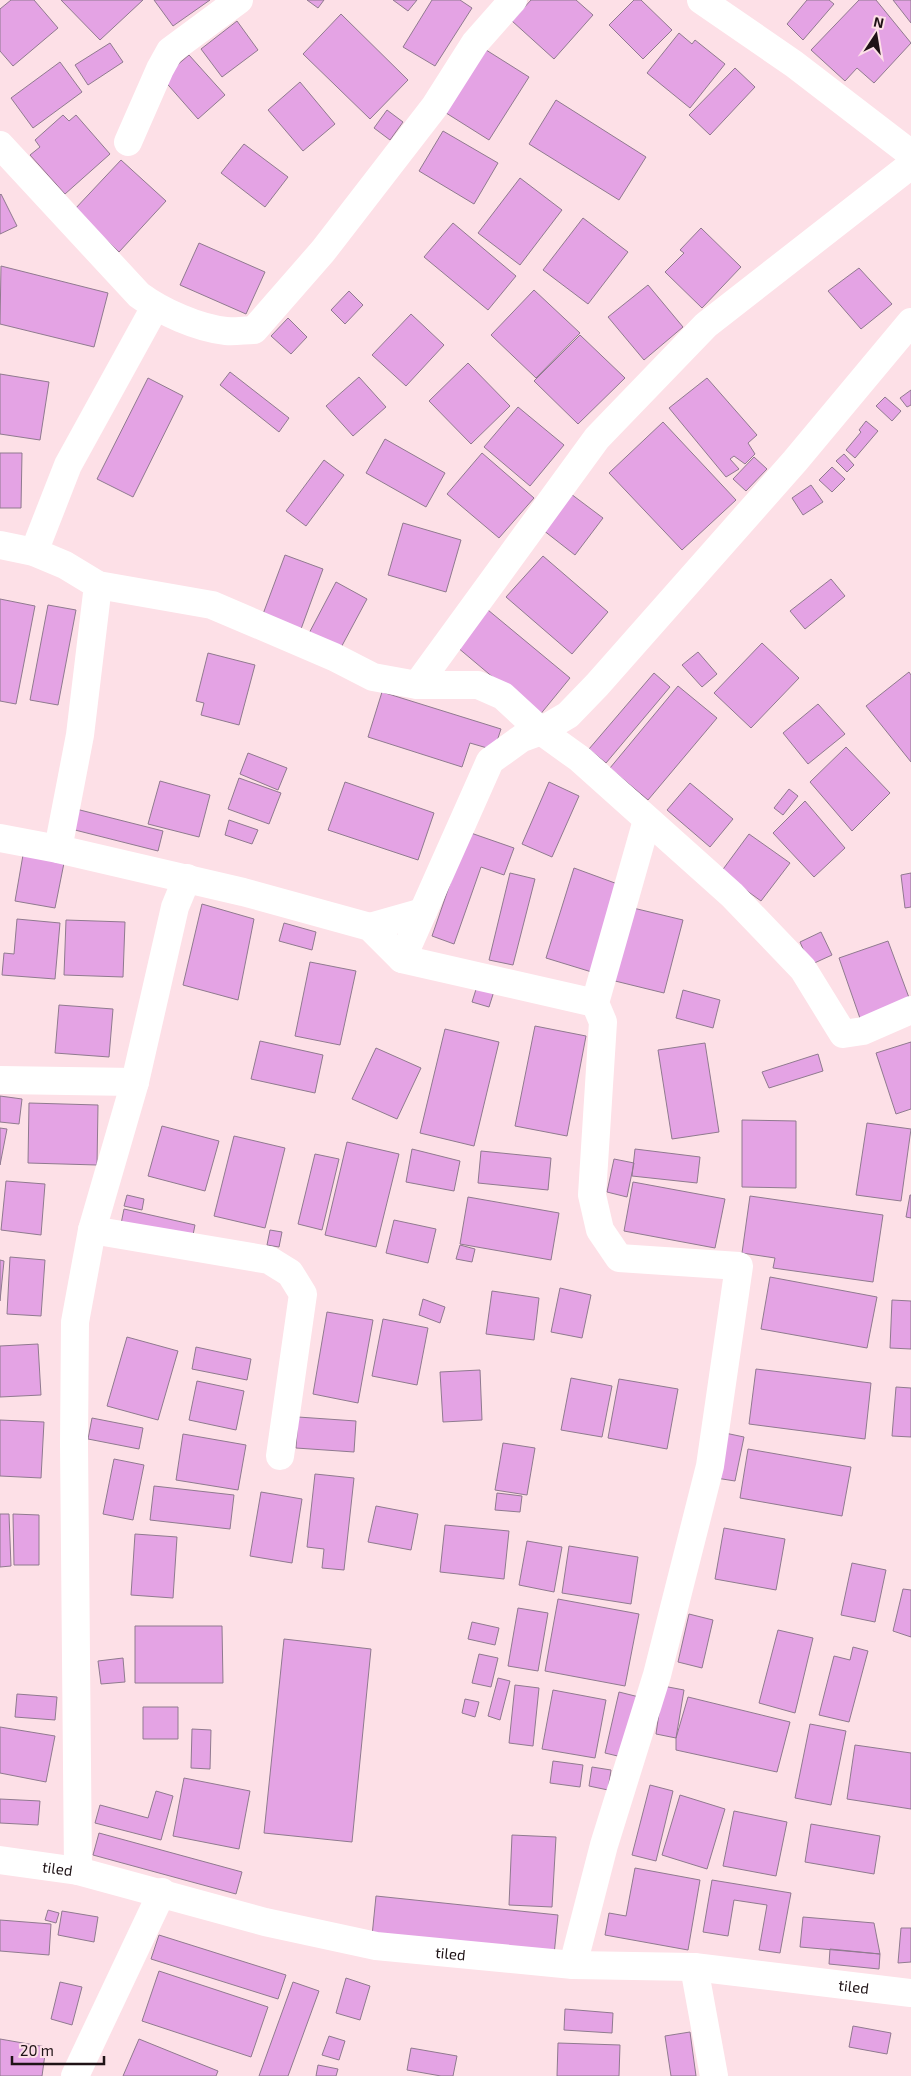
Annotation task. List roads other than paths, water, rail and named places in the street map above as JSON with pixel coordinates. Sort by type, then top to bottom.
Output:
[{"type":"street","points":[[128,142],[160,69],[170,51],[239,0]]},
{"type":"street","points":[[0,145],[139,295],[155,307],[193,322],[226,331],[254,330],[323,251],[434,106],[475,43],[513,0]]},
{"type":"street","points":[[701,0],[794,64],[911,154]]},
{"type":"street","points":[[417,685],[604,430],[706,325],[911,165]]},
{"type":"street","points":[[34,552],[68,465],[155,307]]},
{"type":"street","points":[[402,959],[490,761],[522,738],[541,731],[568,715],[597,685],[795,461],[911,322]]},
{"type":"street","points":[[0,545],[34,552],[65,566],[98,585],[212,605],[334,657],[373,677],[417,685],[478,685],[503,696],[541,731],[580,759],[732,895],[803,969],[843,1034],[863,1031],[911,1010]]},
{"type":"street","points":[[58,849],[80,735],[98,585]]},
{"type":"street","points":[[568,715],[580,759]]},
{"type":"street","points":[[573,1965],[604,1845],[657,1675],[710,1466],[739,1266],[620,1258],[600,1230],[592,1196],[603,1022],[595,1003],[647,820]]},
{"type":"street","points":[[0,838],[187,878],[370,927],[402,959],[595,1003]]},
{"type":"street","points":[[78,1871],[74,1444],[75,1322],[92,1230],[135,1082],[175,908],[187,878]]},
{"type":"street","points":[[370,927],[423,912]]},
{"type":"street","points":[[0,1080],[135,1082]]},
{"type":"street","points":[[92,1230],[269,1260],[290,1273],[303,1294],[280,1456]]},
{"type":"street","name":"tiled","points":[[0,1860],[78,1871],[162,1892],[265,1922],[376,1946],[573,1965],[694,1967],[911,1993]]},
{"type":"street","points":[[75,2076],[162,1892]]},
{"type":"street","points":[[694,1967],[714,2076]]}]
